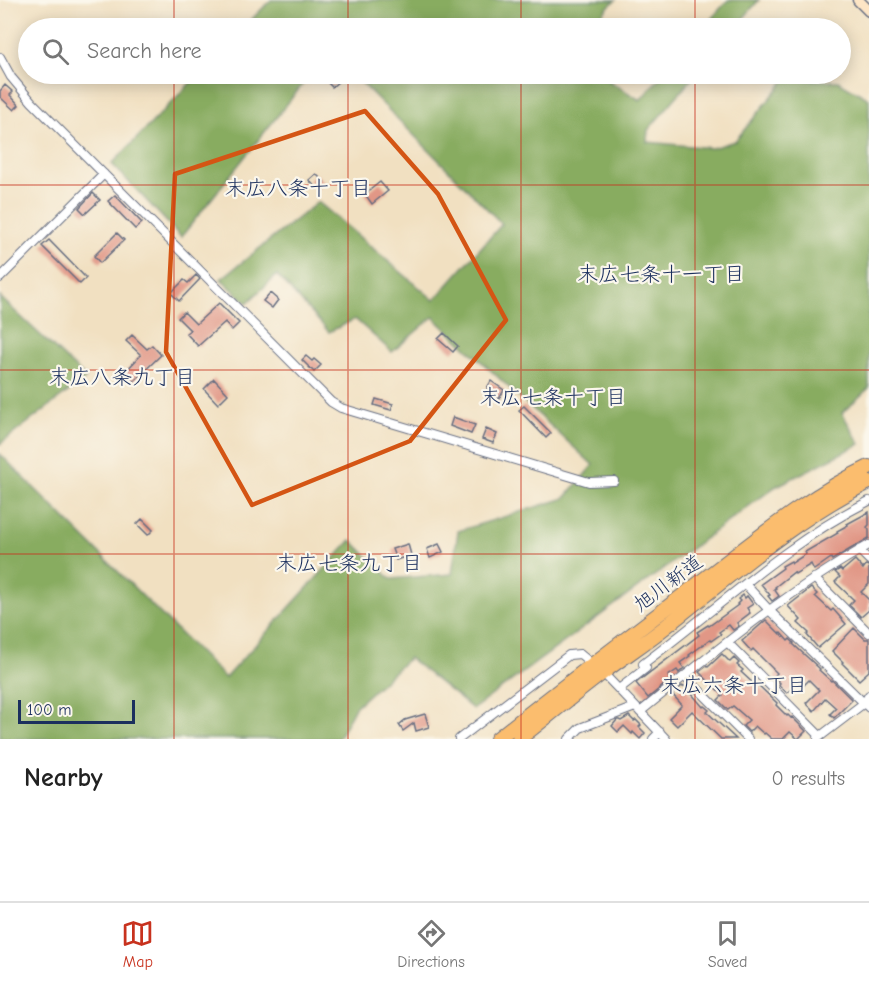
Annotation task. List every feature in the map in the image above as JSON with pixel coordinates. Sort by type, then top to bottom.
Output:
[{"type":"highway","name":"旭川新道","points":[[519,739],[598,668],[783,520],[830,488],[869,467]]},
{"type":"highway","name":"旭川新道","points":[[497,739],[598,668],[663,628],[734,571],[815,513],[869,482]]},
{"type":"main road","points":[[858,0],[869,11]]},
{"type":"street","points":[[0,57],[11,77],[32,102],[331,402],[340,408],[589,482],[614,481]]},
{"type":"street","points":[[0,278],[104,174]]},
{"type":"street","points":[[619,689],[646,668],[643,664],[785,553],[843,514],[869,501]]},
{"type":"street","points":[[776,541],[785,553]]},
{"type":"street","points":[[569,739],[580,728],[637,710],[814,578],[869,545]]},
{"type":"street","points":[[860,550],[869,560]]},
{"type":"street","points":[[814,578],[869,633]]},
{"type":"street","points":[[745,584],[867,705]]},
{"type":"street","points":[[663,628],[676,639]]},
{"type":"street","points":[[728,643],[819,738],[867,705],[869,694]]},
{"type":"street","points":[[459,739],[569,655],[580,654],[598,668],[666,739]]},
{"type":"street","points":[[685,676],[748,739]]},
{"type":"street","points":[[653,739],[660,732]]},
{"type":"highlighted area","points":[[365,111],[438,194],[506,320],[410,441],[252,505],[166,352],[175,174]]},
{"type":"green space","points":[[271,0],[616,0],[600,18],[253,18]]},
{"type":"green space","points":[[728,0],[759,0],[744,18],[712,18]]},
{"type":"green space","points":[[189,84],[303,84],[181,237],[112,164]]},
{"type":"green space","points":[[363,84],[614,84],[640,100],[654,84],[687,84],[648,130],[647,142],[712,148],[735,141],[782,84],[843,84],[869,99],[869,388],[842,413],[860,444],[775,487],[473,709],[409,658],[355,707],[338,739],[0,739],[0,454],[225,678],[351,540],[391,579],[452,574],[458,531],[565,498],[593,465],[433,317],[392,352],[355,319],[329,332],[277,275],[247,303],[221,279],[318,202],[434,300],[502,224]]},
{"type":"green space","points":[[0,297],[86,378],[0,444]]},
{"type":"building","points":[[5,85],[13,92],[10,95],[19,105],[14,110],[0,97],[0,91]]},
{"type":"building","points":[[316,174],[324,182],[317,189],[309,180]]},
{"type":"building","points":[[380,182],[388,191],[372,204],[365,194]]},
{"type":"building","points":[[93,193],[100,200],[85,214],[79,208]]},
{"type":"building","points":[[115,195],[142,223],[135,229],[108,201]]},
{"type":"building","points":[[117,233],[124,240],[100,263],[94,256]]},
{"type":"building","points":[[49,240],[86,278],[80,284],[42,246]]},
{"type":"building","points":[[196,275],[200,279],[179,301],[171,293],[184,280],[188,283]]},
{"type":"building","points":[[270,293],[278,300],[272,308],[263,301]]},
{"type":"building","points":[[219,303],[239,323],[232,330],[225,322],[198,346],[186,333],[190,330],[178,318],[184,312],[196,324]]},
{"type":"building","points":[[444,333],[458,346],[453,352],[438,339]]},
{"type":"building","points":[[132,335],[147,349],[152,345],[161,355],[133,382],[124,373],[141,355],[126,341]]},
{"type":"building","points":[[306,356],[321,365],[314,372],[302,360]]},
{"type":"building","points":[[214,379],[228,394],[218,404],[204,389]]},
{"type":"building","points":[[491,381],[504,390],[499,399],[487,388]]},
{"type":"building","points":[[376,399],[393,404],[391,410],[374,405]]},
{"type":"building","points":[[524,406],[551,433],[546,438],[519,410]]},
{"type":"building","points":[[453,417],[475,425],[471,434],[450,426]]},
{"type":"building","points":[[486,429],[497,434],[493,443],[482,439]]},
{"type":"building","points":[[869,512],[867,527],[869,538],[832,560],[831,558],[814,570],[811,564],[795,574],[794,572],[775,587],[779,596],[772,601],[761,584],[783,568],[782,566],[791,561],[792,563],[806,554],[805,552],[838,533],[837,531],[847,524]]},
{"type":"building","points":[[142,519],[153,530],[148,535],[137,524]]},
{"type":"building","points":[[408,544],[411,555],[396,560],[392,549]]},
{"type":"building","points":[[439,544],[443,552],[430,558],[427,549]]},
{"type":"building","points":[[855,560],[863,569],[866,565],[869,566],[869,584],[861,592],[869,600],[869,610],[861,617],[849,605],[854,600],[835,582],[840,577],[835,572],[840,569],[842,571]]},
{"type":"building","points":[[811,588],[817,594],[815,596],[831,611],[833,609],[846,624],[818,648],[807,635],[809,633],[798,623],[801,620],[788,606]]},
{"type":"building","points":[[743,595],[745,598],[747,596],[753,604],[747,608],[750,613],[737,623],[739,626],[733,630],[729,625],[719,632],[721,634],[689,655],[680,663],[684,668],[679,673],[677,670],[668,676],[670,680],[648,698],[636,683],[699,635],[697,632],[738,605],[740,601],[738,599]]},
{"type":"building","points":[[766,620],[788,641],[790,639],[852,700],[834,718],[830,714],[836,708],[825,698],[814,711],[806,703],[819,690],[809,680],[799,690],[792,688],[787,693],[774,677],[777,673],[742,641]]},
{"type":"building","points":[[854,628],[865,639],[869,639],[869,671],[859,680],[832,651]]},
{"type":"building","points":[[722,654],[730,662],[734,658],[743,670],[741,672],[755,685],[756,683],[787,716],[792,717],[806,731],[798,739],[790,732],[783,739],[772,739],[755,726],[749,732],[743,726],[749,720],[733,706],[728,710],[718,700],[723,695],[699,672]]},
{"type":"building","points":[[685,686],[703,707],[709,710],[707,712],[736,739],[721,739],[692,711],[677,726],[669,718],[682,705],[672,694]]},
{"type":"building","points":[[425,714],[429,727],[416,731],[414,723],[403,731],[399,725],[405,720]]},
{"type":"building","points":[[629,716],[641,725],[639,727],[645,733],[640,739],[624,726],[618,732],[612,726],[617,720],[621,721]]},
{"type":"district","name":"末広八条十丁目","points":[[298,188]]},
{"type":"district","name":"末広七条十一丁目","points":[[661,274]]},
{"type":"district","name":"末広八条九丁目","points":[[122,377]]},
{"type":"district","name":"末広七条十丁目","points":[[553,397]]},
{"type":"district","name":"末広七条九丁目","points":[[349,563]]},
{"type":"district","name":"末広六条十丁目","points":[[734,685]]}]
